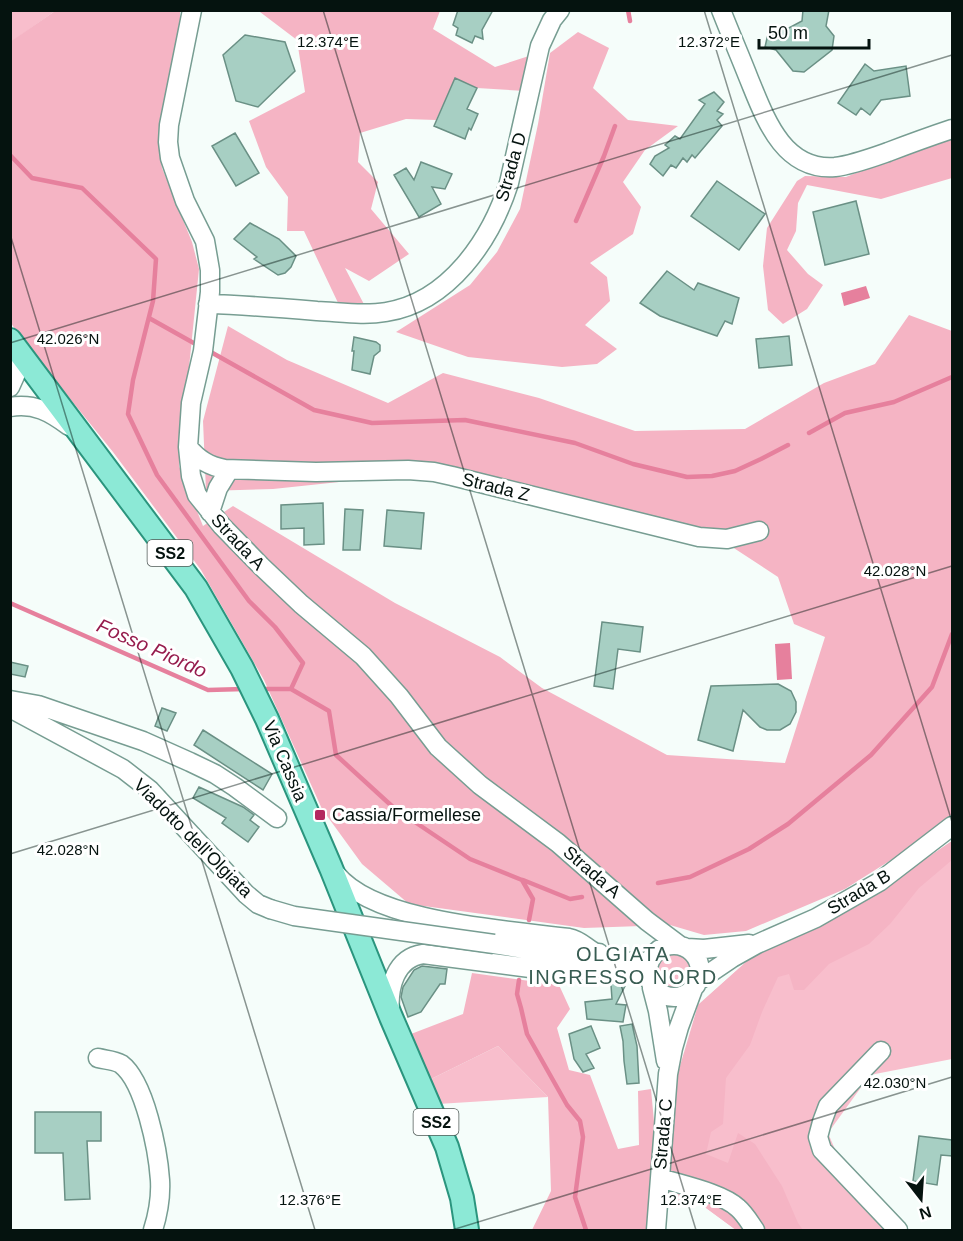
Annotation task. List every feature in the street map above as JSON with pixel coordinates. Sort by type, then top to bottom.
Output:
[{"type":"main road","name":"Via Cassia","points":[[15,353],[89,445],[196,588],[242,668],[267,719],[331,868],[391,1017],[447,1147],[460,1190],[467,1230]]},
{"type":"street","name":"Strada A","points":[[192,10],[169,126],[168,142],[170,158],[185,201],[205,241],[209,262],[208,304],[203,347],[191,403],[188,447],[194,489],[210,512],[280,585],[363,656],[399,696],[438,747],[480,785],[558,843],[647,921],[683,947]]},
{"type":"street","name":"Strada D","points":[[208,304],[383,313],[416,303],[444,285],[480,244],[505,196],[540,46],[552,20],[560,10]]},
{"type":"street","points":[[721,10],[770,128],[789,151],[807,162],[832,167],[847,164],[952,129]]},
{"type":"street","points":[[10,387],[15,353]]},
{"type":"street","points":[[10,407],[28,406],[48,411],[69,425],[89,445]]},
{"type":"street","name":"Strada Z","points":[[188,447],[208,464],[229,470],[434,472],[699,537],[727,539],[759,531]]},
{"type":"street","points":[[210,512],[218,488],[229,470]]},
{"type":"street","points":[[10,700],[38,705],[143,741],[215,774],[277,818]]},
{"type":"street","name":"Viadotto dell'Olgiata","points":[[10,708],[123,769],[150,790],[246,894],[258,904],[294,916],[494,944],[593,961]]},
{"type":"street","name":"Strada B","points":[[696,985],[732,958],[757,944],[816,918],[879,882],[952,826]]},
{"type":"street","points":[[331,868],[340,880],[354,891],[387,906],[458,923],[575,939],[580,941],[593,961]]},
{"type":"street","points":[[647,921],[652,937],[651,969],[659,994],[677,998],[686,995],[696,985],[700,974],[700,966],[693,953],[683,947],[670,945],[662,947],[651,969]]},
{"type":"street","name":"Strada B","points":[[683,947],[704,949],[757,944]]},
{"type":"street","points":[[391,1017],[390,996],[395,976],[402,964],[417,955],[561,972],[571,972],[593,961],[613,960],[637,963],[651,969]]},
{"type":"street","name":"Strada C","points":[[651,969],[668,1074]]},
{"type":"street","name":"Strada C","points":[[656,1230],[668,1074],[673,1048],[696,985]]},
{"type":"street","points":[[881,1051],[828,1106],[818,1137],[822,1150],[898,1230]]},
{"type":"street","points":[[98,1059],[112,1060],[122,1065],[131,1076],[143,1100],[158,1162],[160,1182],[159,1202],[153,1230]]},
{"type":"street","points":[[660,1178],[731,1202],[745,1215],[755,1230]]},
{"type":"shaded area","points":[[11,11],[55,11],[11,42]]},
{"type":"shaded area","points":[[55,11],[180,11],[180,26],[158,136],[162,168],[192,242],[199,269],[179,466],[203,526],[233,506],[395,603],[500,657],[542,688],[667,755],[785,763],[825,637],[794,624],[778,577],[720,539],[434,472],[273,489],[206,491],[203,421],[228,326],[287,360],[388,403],[443,373],[539,398],[635,431],[745,429],[824,383],[875,364],[909,315],[952,331],[952,814],[918,843],[845,889],[746,931],[704,935],[670,925],[584,928],[409,904],[362,864],[322,809],[264,680],[201,570],[113,452],[11,323],[10,42]]},
{"type":"shaded area","points":[[440,11],[433,29],[495,67],[532,55],[525,91],[477,88],[455,78],[436,120],[406,119],[360,133],[358,162],[378,182],[371,209],[409,254],[369,281],[345,268],[367,310],[340,307],[304,231],[287,231],[288,197],[266,167],[249,121],[305,92],[297,40],[260,12]]},
{"type":"shaded area","points":[[578,32],[609,48],[593,88],[628,120],[678,126],[645,150],[623,182],[641,207],[633,234],[590,263],[607,277],[610,301],[585,325],[617,349],[597,364],[562,367],[468,357],[396,332],[470,285],[497,252],[520,209],[550,53]]},
{"type":"shaded area","points":[[952,136],[952,178],[881,199],[807,185],[798,203],[796,231],[787,250],[808,274],[823,285],[807,309],[783,324],[768,310],[763,266],[767,228],[797,181],[805,176],[846,177]]},
{"type":"shaded area","points":[[866,286],[870,298],[844,306],[841,293]]},
{"type":"shaded area","points":[[790,643],[792,679],[777,680],[775,644]]},
{"type":"shaded area","points":[[952,841],[952,1059],[870,1075],[828,1133],[842,1166],[900,1230],[736,1230],[702,1205],[667,1199],[698,1005],[755,954],[858,905]]},
{"type":"shaded area","points":[[952,841],[952,860],[919,888],[890,924],[869,944],[829,964],[804,990],[794,990],[789,974],[778,977],[750,1045],[726,1078],[723,1124],[711,1132],[706,1154],[728,1163],[738,1133],[755,1144],[782,1186],[803,1230],[736,1230],[702,1205],[669,1199],[666,1165],[675,1083],[698,1005],[755,954],[858,905]]},
{"type":"shaded area","points":[[674,954],[686,959],[691,971],[686,983],[674,988],[662,983],[657,971],[662,959]]},
{"type":"shaded area","points":[[472,973],[559,985],[570,1009],[557,1028],[569,1070],[590,1075],[618,1149],[639,1145],[638,1091],[651,1089],[658,1165],[648,1230],[532,1230],[551,1191],[548,1097],[498,1046],[429,1080],[411,1034],[463,1014]]},
{"type":"shaded area","points":[[498,1046],[548,1097],[438,1104],[429,1080]]},
{"type":"building","points":[[458,10],[493,10],[482,30],[483,39],[475,36],[472,43],[456,35],[458,28],[453,25]]},
{"type":"building","points":[[803,10],[829,10],[826,26],[834,36],[832,50],[804,72],[793,71],[776,50],[765,47],[770,25],[787,29],[802,21]]},
{"type":"building","points":[[245,35],[285,42],[295,71],[258,107],[236,101],[223,55]]},
{"type":"building","points":[[865,64],[874,71],[906,66],[910,96],[881,100],[870,115],[861,108],[856,115],[838,103]]},
{"type":"building","points":[[455,78],[477,88],[467,109],[478,114],[465,139],[434,126]]},
{"type":"building","points":[[714,92],[724,102],[717,111],[723,114],[717,120],[722,126],[695,158],[692,155],[687,162],[683,158],[676,168],[671,165],[663,176],[650,164],[655,156],[669,148],[665,145],[675,136],[680,139],[705,104],[699,100]]},
{"type":"building","points":[[235,133],[259,173],[236,186],[212,146]]},
{"type":"building","points":[[421,162],[452,174],[445,189],[432,187],[441,204],[419,217],[394,175],[406,168],[414,180]]},
{"type":"building","points":[[717,181],[765,214],[739,250],[691,216]]},
{"type":"building","points":[[856,201],[869,254],[825,265],[813,212]]},
{"type":"building","points":[[250,223],[279,239],[296,256],[285,273],[278,275],[254,259],[257,257],[234,239]]},
{"type":"building","points":[[667,271],[694,290],[698,283],[739,298],[732,324],[725,321],[717,336],[660,316],[640,303]]},
{"type":"building","points":[[789,336],[792,365],[759,368],[756,339]]},
{"type":"building","points":[[354,337],[380,345],[380,351],[374,356],[370,374],[352,370]]},
{"type":"building","points":[[323,503],[324,544],[304,545],[304,528],[281,529],[281,505]]},
{"type":"building","points":[[345,509],[363,510],[360,550],[343,550]]},
{"type":"building","points":[[387,510],[424,513],[421,549],[384,546]]},
{"type":"building","points":[[602,622],[643,627],[640,652],[618,649],[613,689],[594,686]]},
{"type":"building","points":[[10,662],[28,666],[25,677],[10,674]]},
{"type":"building","points":[[778,684],[791,691],[796,702],[796,712],[790,724],[780,730],[767,730],[760,727],[743,710],[733,751],[698,740],[711,686]]},
{"type":"building","points":[[162,708],[176,713],[167,731],[155,726]]},
{"type":"building","points":[[203,730],[272,774],[263,790],[194,745]]},
{"type":"building","points":[[199,787],[243,807],[254,815],[250,820],[259,827],[248,842],[222,823],[226,818],[193,798]]},
{"type":"building","points":[[422,966],[447,969],[445,984],[440,984],[421,1012],[408,1017],[401,997],[403,987],[414,970]]},
{"type":"building","points":[[615,980],[622,981],[625,986],[616,1004],[626,1005],[623,1022],[587,1019],[585,1002],[612,999],[611,985]]},
{"type":"building","points":[[632,1024],[637,1046],[639,1083],[627,1084],[620,1026]]},
{"type":"building","points":[[591,1026],[600,1048],[586,1054],[594,1068],[583,1072],[574,1059],[569,1034]]},
{"type":"building","points":[[35,1112],[101,1112],[101,1141],[87,1141],[90,1199],[65,1200],[63,1153],[35,1153]]},
{"type":"building","points":[[919,1136],[952,1140],[952,1156],[941,1155],[937,1185],[913,1181]]},
{"type":"waterway","points":[[628,10],[630,21]]},
{"type":"waterway","points":[[576,221],[615,126]]},
{"type":"waterway","points":[[10,155],[32,178],[82,188],[156,259],[153,301],[133,380],[128,414],[157,475],[249,601],[275,627],[303,663],[291,689]]},
{"type":"waterway","points":[[149,318],[199,346]]},
{"type":"waterway","points":[[209,351],[314,410],[372,423],[465,420],[575,443],[633,464],[687,477],[712,476],[735,471],[788,445]]},
{"type":"waterway","points":[[809,433],[845,413],[894,402],[952,377]]},
{"type":"waterway","name":"Fosso Piordo","points":[[10,603],[208,690],[244,689]]},
{"type":"waterway","points":[[658,883],[690,877],[749,849],[788,824],[871,755],[932,687],[952,634]]},
{"type":"waterway","name":"Fosso Piordo","points":[[259,689],[291,689],[329,711],[336,755],[394,808],[470,859],[522,880],[533,899],[529,920]]},
{"type":"waterway","points":[[523,880],[570,899],[582,897]]},
{"type":"waterway","name":"Fosso Piordo","points":[[519,980],[517,994],[527,1034],[567,1105],[580,1121],[583,1137],[575,1197],[586,1230]]},
{"type":"place","name":"Cassia/Formellese","points":[[320,815]]},
{"type":"district","name":"OLGIATA INGRESSO NORD","points":[[623,966]]}]
